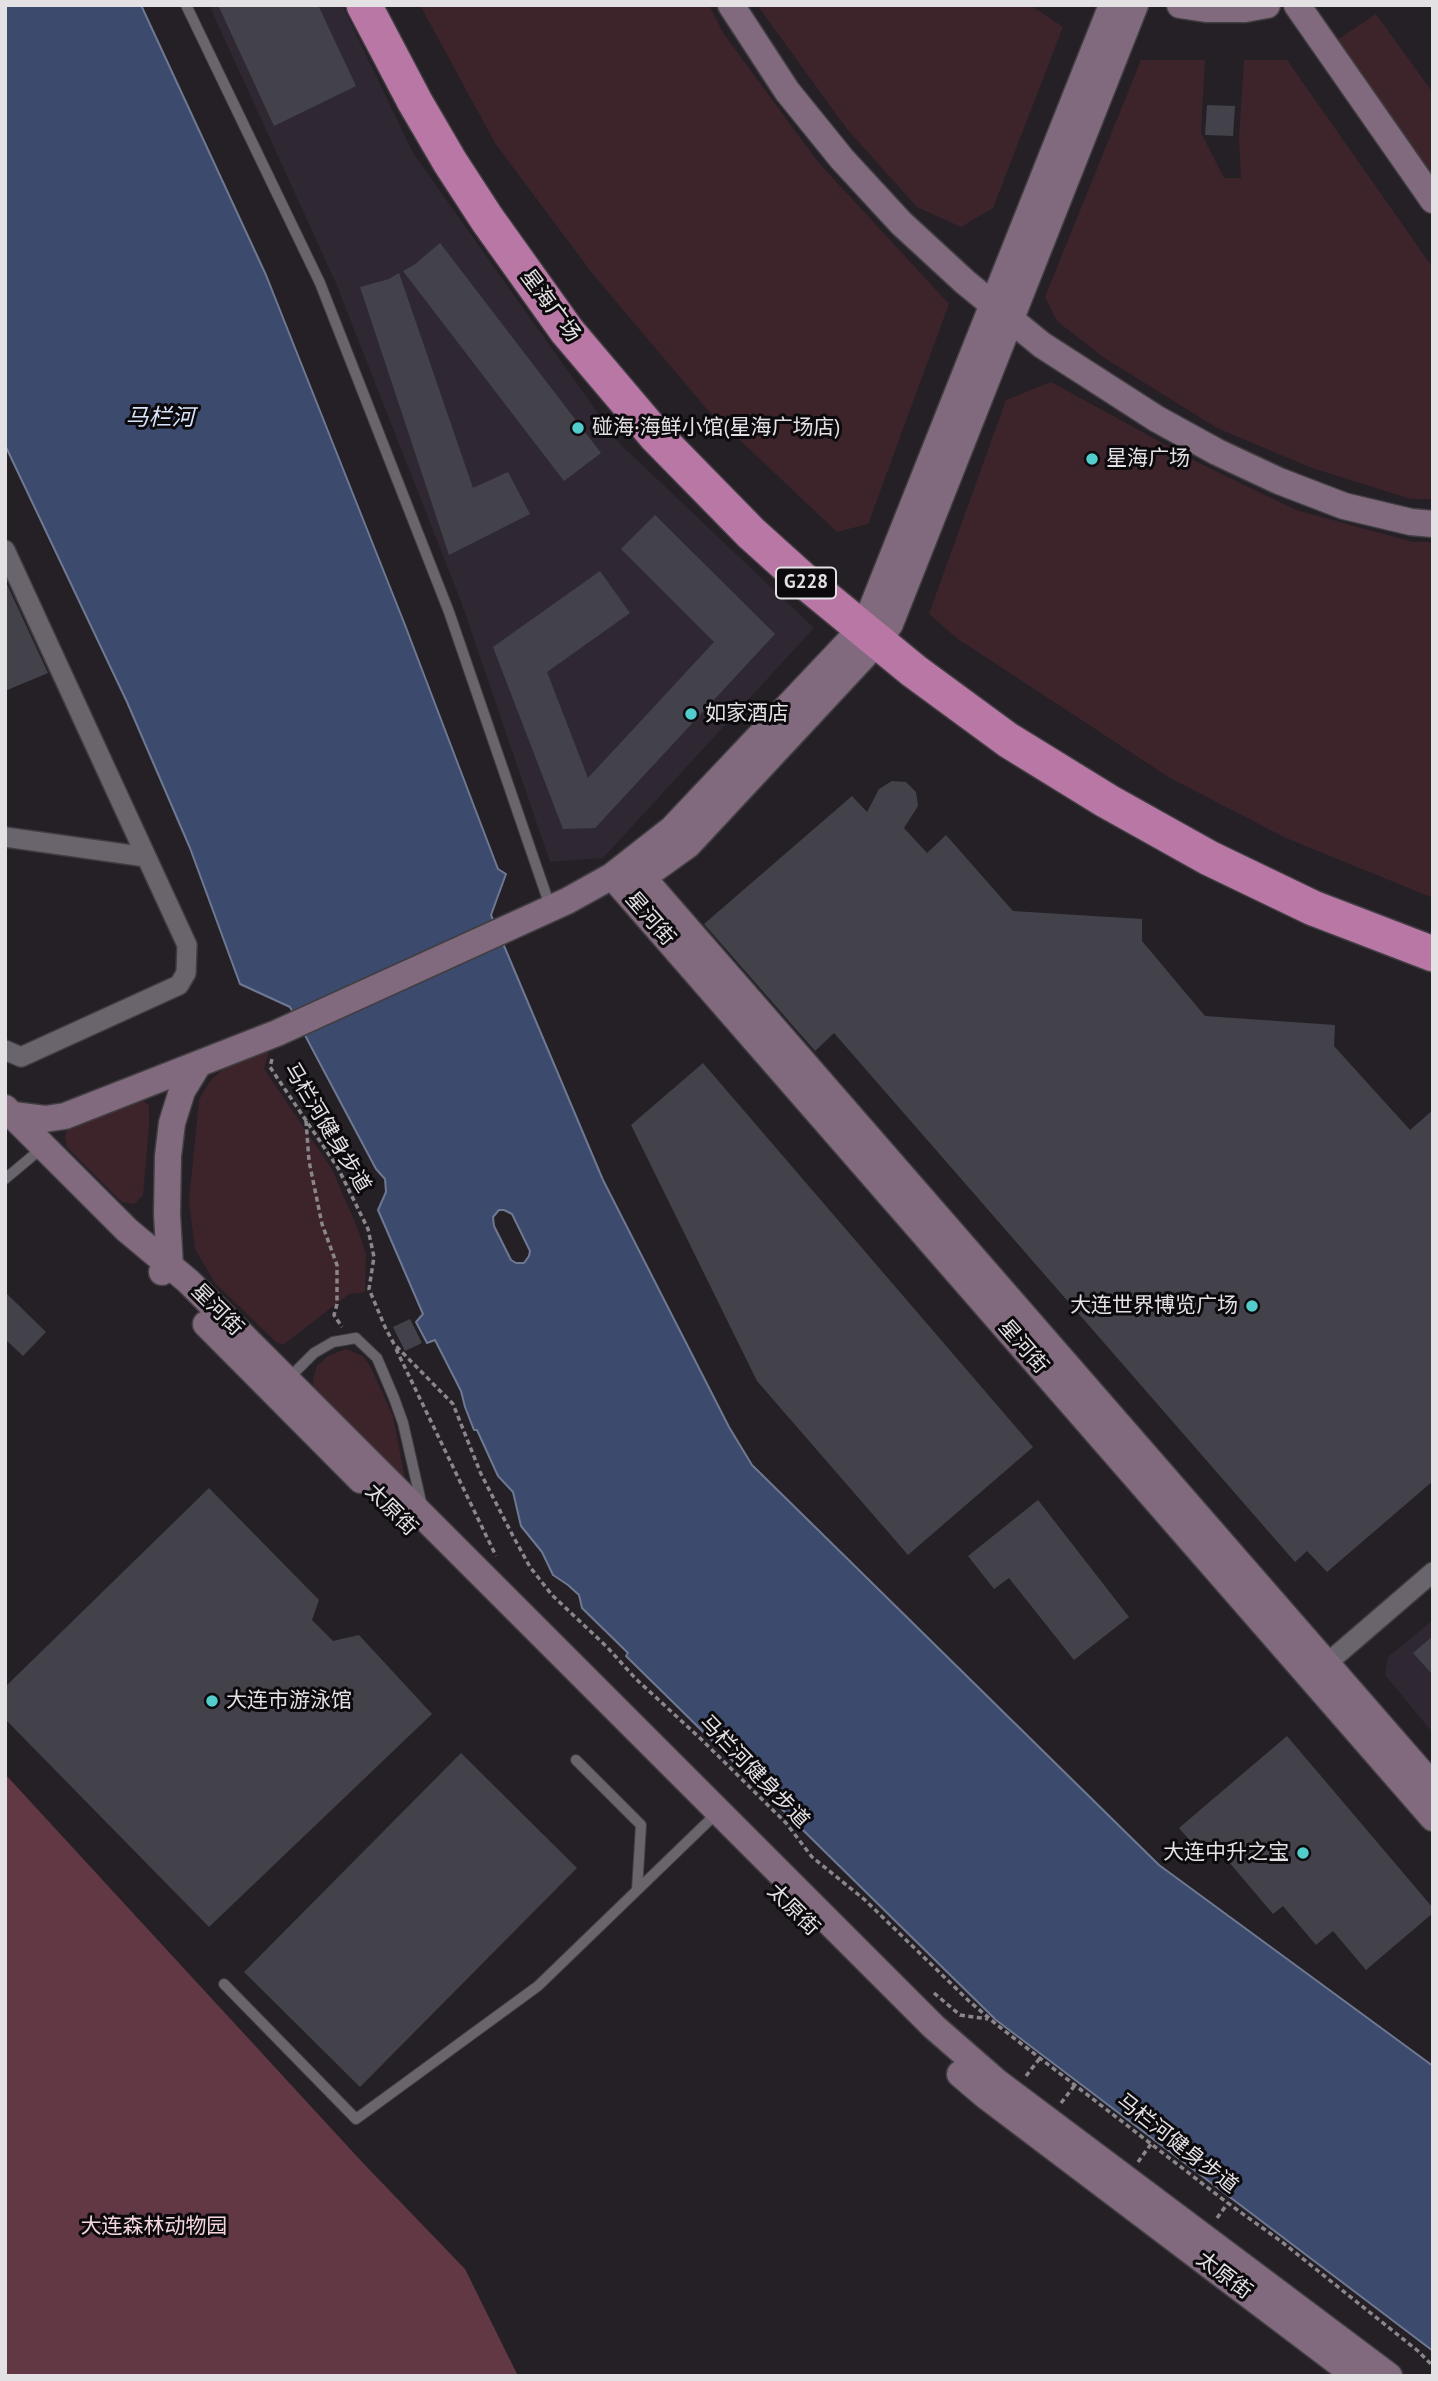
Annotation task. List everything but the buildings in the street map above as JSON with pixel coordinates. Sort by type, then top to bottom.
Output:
[{"type":"highway","name":"星海广场","points":[[364,5],[408,90],[450,162],[495,231],[567,331],[656,436],[722,504],[802,579],[927,655],[1020,722],[1116,782],[1216,837],[1318,887],[1433,932]]},
{"type":"highway","name":"星海广场","points":[[389,5],[434,92],[469,151],[505,207],[584,318],[636,381],[719,470],[875,625],[914,671],[1008,740],[1107,801],[1209,858],[1313,908],[1433,954]]},
{"type":"street","points":[[731,5],[787,92],[842,159],[901,223],[1042,345],[1099,384],[1217,452],[1279,481],[1344,506],[1411,523],[1433,524]]},
{"type":"street","points":[[1002,312],[1112,5]]},
{"type":"street","points":[[8,1117],[45,1119],[65,1116],[198,1065],[275,1044],[628,872],[673,829],[875,625],[1002,312],[1135,5]]},
{"type":"street","points":[[1180,5],[1206,9],[1245,9],[1267,5]]},
{"type":"street","points":[[1297,5],[1433,200]]},
{"type":"street","points":[[5,550],[187,945],[186,973],[179,985],[21,1058],[5,1050]]},
{"type":"street","points":[[5,837],[146,856]]},
{"type":"street","name":"星河街","points":[[628,872],[1319,1671],[1433,1818]]},
{"type":"street","points":[[164,1271],[168,1156],[172,1123],[182,1091],[198,1065]]},
{"type":"street","name":"星河街","points":[[8,1117],[280,1387],[424,1517]]},
{"type":"street","name":"太原街","points":[[280,1387],[712,1817],[973,2062],[1389,2376]]},
{"type":"street","name":"太原街","points":[[424,1517],[921,2037],[987,2097],[1356,2376]]},
{"type":"street","points":[[1319,1671],[1433,1572]]},
{"type":"street","name":"星河街","points":[[1319,1671],[1433,1786]]},
{"type":"lane","points":[[186,5],[320,283],[449,612],[551,909]]},
{"type":"lane","points":[[5,1179],[40,1150]]},
{"type":"lane","points":[[280,1387],[314,1353],[333,1342],[356,1338],[377,1358],[394,1398],[403,1423],[424,1517]]},
{"type":"lane","points":[[576,1760],[641,1825],[638,1890]]},
{"type":"lane","points":[[224,1984],[356,2119],[538,1986],[712,1817]]},
{"type":"path","name":"马栏河健身步道","points":[[275,1044],[270,1067],[338,1168],[368,1229],[374,1257],[369,1289],[394,1344],[453,1404],[481,1474],[513,1536],[530,1567],[552,1595],[786,1823],[812,1857],[865,1900],[989,2019],[1282,2242],[1433,2366]]},
{"type":"path","points":[[305,1119],[309,1161],[322,1224],[337,1265],[337,1304],[334,1315],[346,1340]]},
{"type":"path","points":[[394,1344],[497,1557]]},
{"type":"path","points":[[932,1991],[960,2015],[989,2019]]},
{"type":"path","points":[[1211,2227],[1228,2203]]},
{"type":"shaded area","points":[[209,5],[342,5],[413,153],[619,443],[814,628],[603,858],[550,862],[462,604],[335,281]]},
{"type":"shaded area","points":[[420,5],[709,5],[723,33],[818,162],[949,304],[868,524],[837,532],[705,407],[592,273],[495,143]]},
{"type":"shaded area","points":[[757,5],[1030,5],[1063,27],[993,208],[961,227],[917,207],[847,129]]},
{"type":"shaded area","points":[[1376,14],[1433,93],[1433,190],[1331,44]]},
{"type":"shaded area","points":[[1141,60],[1205,60],[1201,133],[1224,178],[1241,178],[1239,138],[1244,60],[1287,60],[1433,268],[1433,499],[1411,499],[1312,468],[1217,428],[1103,357],[1057,321],[1045,297]]},
{"type":"shaded area","points":[[1051,382],[1197,462],[1296,510],[1413,542],[1433,542],[1433,898],[1286,838],[1170,778],[958,639],[929,614],[1006,400]]},
{"type":"shaded area","points":[[271,1044],[264,1069],[332,1169],[366,1254],[365,1292],[349,1294],[283,1345],[276,1342],[215,1283],[195,1249],[189,1201],[199,1100],[210,1081],[232,1061]]},
{"type":"shaded area","points":[[138,1098],[149,1105],[149,1126],[143,1195],[134,1204],[122,1202],[67,1147],[65,1135],[71,1123]]},
{"type":"shaded area","points":[[346,1349],[363,1356],[393,1416],[405,1479],[314,1392],[313,1379],[317,1366],[328,1356]]},
{"type":"shaded area","points":[[1433,1620],[1433,1733],[1385,1675],[1388,1657]]},
{"type":"green space","name":"大连森林动物园","points":[[5,1774],[363,2163],[465,2269],[518,2376],[5,2376]]},
{"type":"water","name":"马栏河","points":[[5,5],[141,5],[266,275],[405,625],[498,869],[506,874],[491,915],[603,1180],[729,1427],[752,1465],[1159,1865],[1433,2066],[1433,2351],[996,2020],[626,1656],[628,1653],[582,1608],[579,1595],[553,1575],[542,1552],[521,1526],[513,1492],[498,1476],[477,1430],[474,1430],[461,1391],[435,1340],[427,1343],[416,1322],[423,1314],[378,1210],[386,1192],[385,1179],[376,1169],[290,1007],[240,984],[190,848],[127,702],[5,445]],"holes":[[[499,1210],[512,1214],[530,1251],[524,1263],[511,1260],[494,1226],[493,1217]]]},
{"type":"place","name":"碰海·海鲜小馆(星海广场店)","points":[[578,428]]},
{"type":"place","name":"星海广场","points":[[1092,459]]},
{"type":"place","name":"如家酒店","points":[[691,714]]},
{"type":"place","name":"大连世界博览广场","points":[[1252,1306]]},
{"type":"place","name":"大连市游泳馆","points":[[212,1701]]},
{"type":"place","name":"大连中升之宝","points":[[1303,1853]]}]
